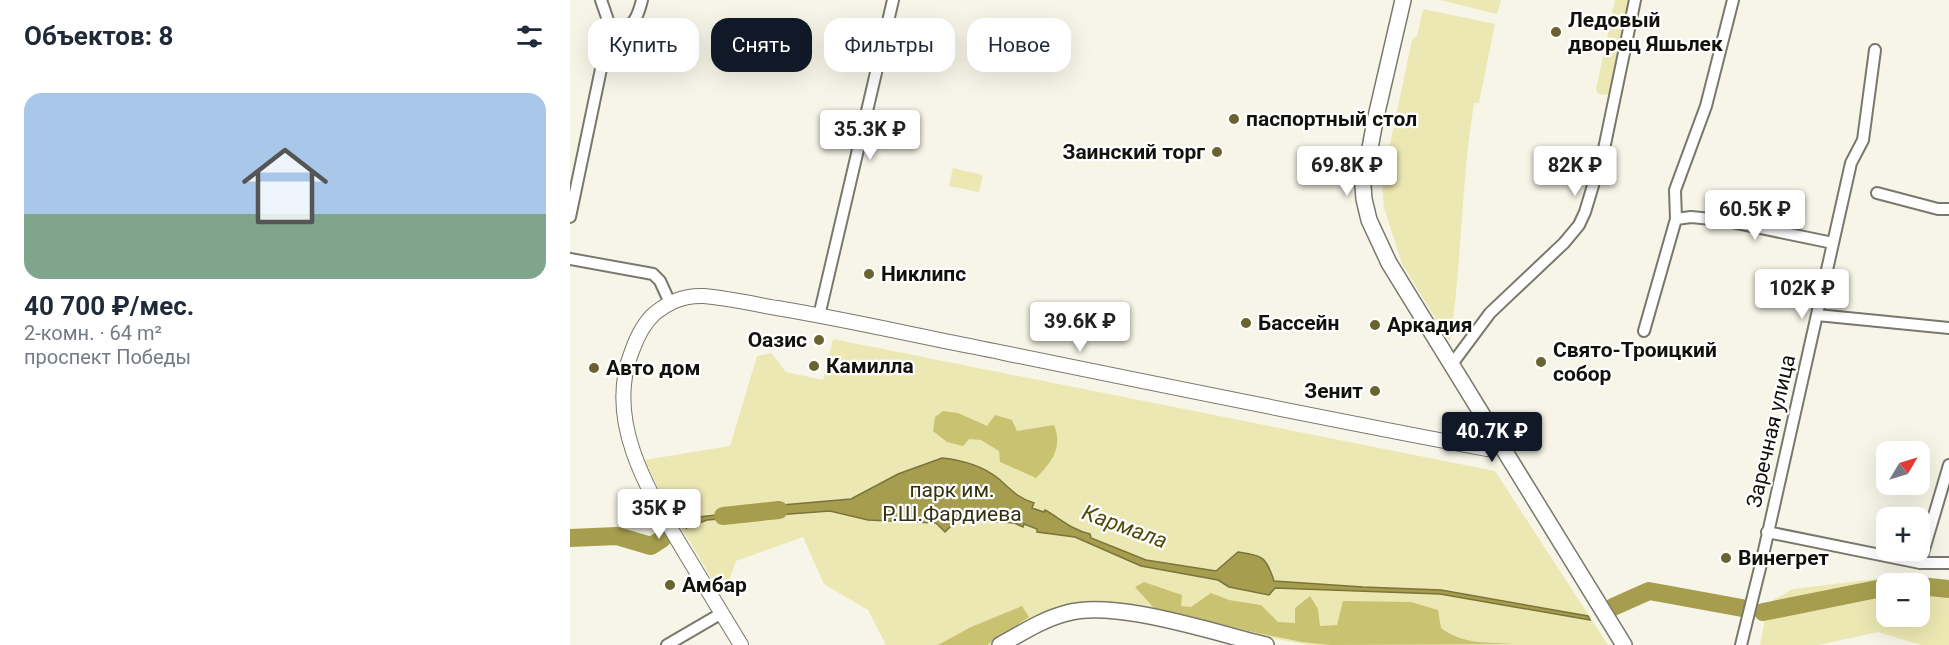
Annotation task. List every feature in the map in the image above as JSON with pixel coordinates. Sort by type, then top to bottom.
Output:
[{"type":"main road","points":[[1403,0],[1365,175],[1364,199],[1368,220],[1377,241],[1450,364],[1624,645]]},
{"type":"main road","points":[[1000,645],[1058,615],[1092,609],[1145,616],[1266,645]]},
{"type":"street","points":[[601,0],[607,18]]},
{"type":"street","points":[[819,316],[893,0]]},
{"type":"street","points":[[1450,364],[1490,313],[1564,243],[1579,225],[1604,149],[1635,0]]},
{"type":"street","points":[[1644,331],[1676,219],[1675,190],[1706,106],[1733,0]]},
{"type":"street","points":[[635,18],[641,4]]},
{"type":"street","name":"Заречная улица","points":[[1741,645],[1851,163],[1863,140],[1875,50]]},
{"type":"street","points":[[570,217],[600,72]]},
{"type":"street","points":[[1877,193],[1938,209],[1949,209]]},
{"type":"street","points":[[1676,219],[1691,217],[1722,220],[1833,243]]},
{"type":"street","points":[[570,259],[653,274],[660,281],[670,303]]},
{"type":"street","points":[[741,645],[661,512],[639,469],[625,422],[624,379],[629,357],[644,325],[653,314],[670,303],[692,296],[708,296],[819,316],[1318,418],[1487,449],[1500,445]]},
{"type":"street","points":[[1817,315],[1949,327]]},
{"type":"street","points":[[1920,563],[1949,465]]},
{"type":"street","points":[[1767,532],[1920,563],[1949,563]]},
{"type":"street","points":[[667,645],[722,613]]},
{"type":"green space","points":[[1440,0],[1501,0],[1497,14]]},
{"type":"green space","points":[[1615,0],[1633,0],[1612,95],[1598,94],[1596,90]]},
{"type":"green space","points":[[1423,9],[1495,24],[1479,103],[1474,103],[1450,342],[1402,264],[1384,208],[1382,182],[1412,40],[1417,36]]},
{"type":"green space","points":[[953,168],[983,175],[979,192],[949,186]]},
{"type":"green space","name":"парк им. Р.Ш.Фардиева","points":[[833,339],[1495,471],[1608,645],[1309,645],[1260,636],[1127,603],[1078,602],[1032,617],[989,645],[886,645],[868,610],[824,584],[803,537],[736,561],[725,592],[721,594],[663,497],[644,460],[730,446],[757,356],[771,353],[786,372],[823,380]]},
{"type":"green space","points":[[1876,579],[1876,627],[1930,627],[1930,579],[1949,580],[1949,645],[1921,645],[1878,632],[1818,645],[1760,645],[1768,603],[1793,589]]},
{"type":"shaded area","points":[[943,411],[958,413],[987,426],[995,415],[1012,420],[1017,431],[1054,425],[1057,441],[1054,454],[1036,478],[1000,462],[999,451],[981,440],[969,439],[963,446],[947,442],[933,431],[935,417]]},
{"type":"shaded area","points":[[942,458],[979,467],[999,479],[1019,496],[1034,503],[1032,508],[1044,512],[1045,510],[1072,527],[1090,534],[1091,538],[1146,560],[1216,571],[1238,552],[1258,556],[1266,562],[1274,581],[1441,590],[1588,616],[1590,620],[1440,594],[1275,588],[1269,595],[1229,587],[1218,580],[1141,566],[1075,537],[1037,532],[1037,529],[1024,524],[1023,527],[1014,523],[958,519],[945,532],[936,523],[868,520],[830,511],[707,520],[686,528],[684,524],[698,517],[745,512],[753,516],[758,510],[782,505],[851,499],[898,474]]},
{"type":"shaded area","points":[[1144,582],[1182,595],[1181,606],[1191,607],[1211,593],[1229,600],[1261,605],[1278,622],[1295,623],[1295,608],[1310,596],[1318,609],[1320,626],[1337,625],[1343,601],[1411,602],[1438,610],[1441,628],[1458,637],[1476,642],[1515,644],[1330,645],[1302,642],[1154,608],[1135,587]]},
{"type":"shaded area","points":[[1022,606],[1029,617],[987,645],[938,645],[971,627]]},
{"type":"waterway","name":"Кармала","points":[[723,516],[779,510]]},
{"type":"waterway","name":"Кармала","points":[[570,538],[617,536],[651,546],[662,539]]},
{"type":"waterway","name":"Кармала","points":[[1930,587],[1949,589]]},
{"type":"waterway","name":"Кармала","points":[[1763,612],[1876,589]]},
{"type":"waterway","name":"Кармала","points":[[1613,607],[1649,591],[1742,608]]},
{"type":"place","name":"Ледовый дворец Яшьлек","points":[[1556,32]]},
{"type":"place","name":"паспортный стол","points":[[1234,119]]},
{"type":"place","name":"Заинский торг","points":[[1217,152]]},
{"type":"place","name":"Никлипс","points":[[869,274]]},
{"type":"place","name":"Бассейн","points":[[1246,323]]},
{"type":"place","name":"Аркадия","points":[[1375,325]]},
{"type":"place","name":"Оазис","points":[[819,340]]},
{"type":"place","name":"Свято-Троицкий собор","points":[[1541,362]]},
{"type":"place","name":"Камилла","points":[[814,366]]},
{"type":"place","name":"Авто дом","points":[[594,368]]},
{"type":"place","name":"Зенит","points":[[1375,391]]},
{"type":"place","name":"Винегрет","points":[[1726,558]]},
{"type":"place","name":"Амбар","points":[[670,585]]}]
